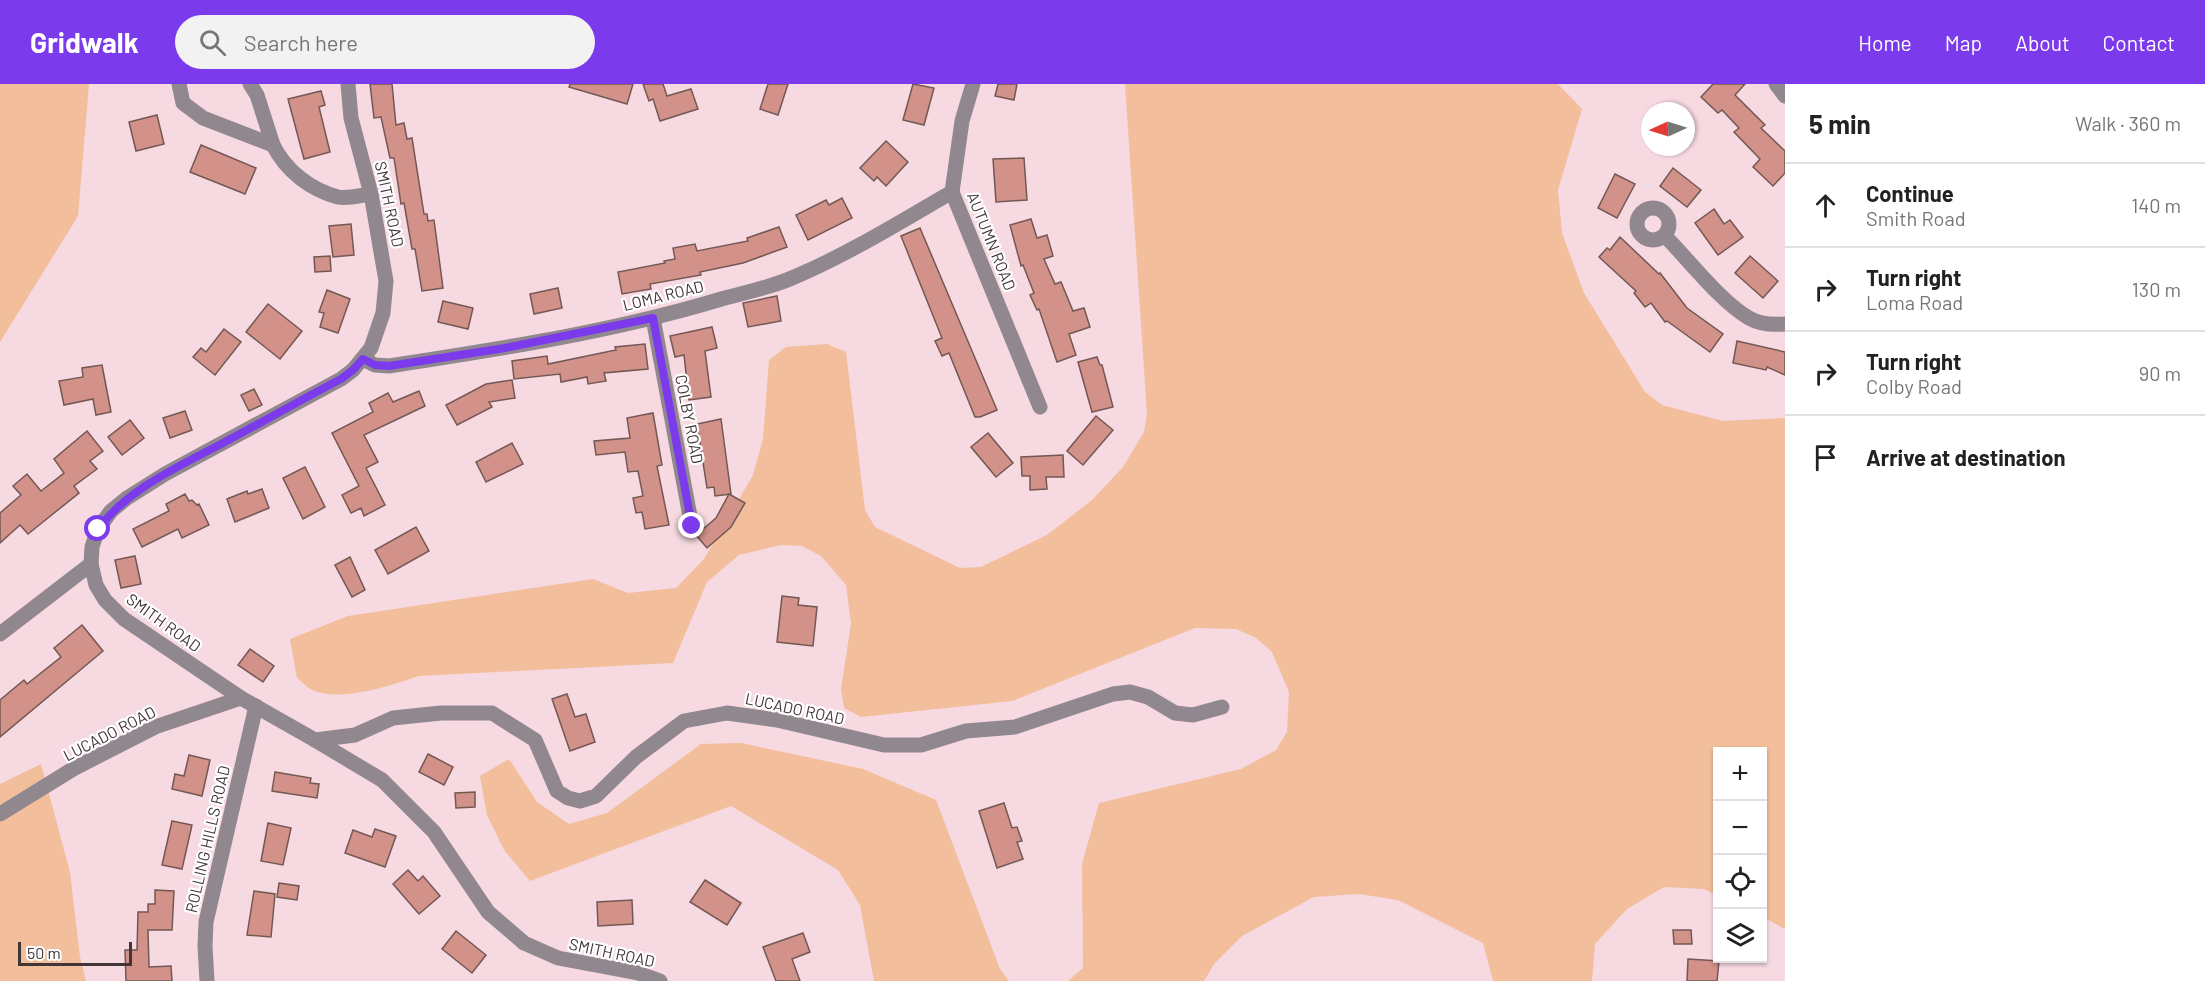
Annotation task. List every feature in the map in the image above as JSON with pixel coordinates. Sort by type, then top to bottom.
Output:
[{"type":"street","points":[[179,84],[183,103],[203,118],[273,146]]},
{"type":"street","points":[[250,84],[273,146],[281,161],[305,182],[340,197],[371,194]]},
{"type":"street","name":"SMITH ROAD","points":[[348,84],[351,118],[371,194],[386,281],[378,334],[363,359],[341,379],[165,474],[111,511],[98,529],[92,547],[91,564],[96,585],[105,600],[124,619],[241,698],[382,780],[434,832],[488,912],[524,943],[558,958],[638,973],[660,981]]},
{"type":"street","name":"AUTUMN ROAD","points":[[973,84],[962,121],[952,192],[1040,407]]},
{"type":"street","points":[[1776,84],[1785,96]]},
{"type":"street","name":"LOMA ROAD","points":[[363,359],[375,365],[389,366],[505,348],[653,318],[791,279],[875,236],[952,192]]},
{"type":"street","points":[[1665,236],[1731,305],[1750,319],[1773,325],[1785,324]]},
{"type":"street","name":"COLBY ROAD","points":[[653,318],[692,526]]},
{"type":"street","points":[[0,634],[91,564]]},
{"type":"street","name":"LUCADO ROAD","points":[[315,740],[355,735],[393,718],[441,713],[492,713],[535,740],[557,791],[568,798],[580,801],[596,796],[636,757],[684,721],[727,713],[777,720],[884,744],[921,745],[966,731],[1015,726],[1113,694],[1130,692],[1148,697],[1175,714],[1193,715],[1222,707]]},
{"type":"street","name":"LUCADO ROAD","points":[[0,814],[73,769],[155,727],[241,698]]},
{"type":"street","name":"ROLLING HILLS ROAD","points":[[207,981],[206,922],[256,706]]},
{"type":"shaded area","points":[[0,84],[89,84],[78,216],[0,342]]},
{"type":"shaded area","points":[[1125,84],[1558,84],[1582,109],[1558,190],[1562,233],[1584,293],[1645,392],[1662,405],[1723,421],[1785,418],[1785,929],[1767,919],[1767,747],[1713,747],[1713,893],[1704,889],[1664,887],[1627,909],[1595,944],[1592,981],[1493,981],[1483,943],[1398,900],[1359,894],[1314,897],[1242,936],[1214,964],[1204,981],[1068,981],[1083,968],[1082,864],[1099,803],[1241,769],[1276,750],[1287,732],[1289,692],[1272,652],[1256,638],[1236,629],[1195,628],[1012,701],[861,717],[844,708],[841,689],[851,624],[846,585],[821,556],[802,546],[781,545],[739,555],[707,582],[673,663],[419,676],[366,691],[337,695],[312,690],[297,678],[290,639],[348,616],[593,579],[628,593],[676,588],[704,559],[753,475],[763,439],[769,360],[786,347],[827,344],[846,352],[865,510],[875,527],[960,568],[981,567],[1047,535],[1092,500],[1123,467],[1144,432],[1147,414]]},
{"type":"shaded area","points":[[741,743],[863,769],[936,800],[1000,969],[1009,981],[874,981],[860,905],[838,870],[731,806],[530,881],[504,850],[487,815],[480,776],[509,759],[537,802],[569,824],[607,813],[701,744]]},
{"type":"shaded area","points":[[41,764],[70,872],[80,957],[86,981],[0,981],[0,784]]},
{"type":"building","points":[[370,84],[392,84],[396,125],[404,123],[407,139],[412,138],[424,214],[427,214],[428,221],[434,220],[443,288],[422,291],[404,203],[401,204],[394,158],[390,158],[381,117],[374,118]]},
{"type":"building","points":[[570,84],[633,84],[627,104],[569,87]]},
{"type":"building","points":[[643,84],[663,84],[667,96],[691,89],[698,109],[660,121],[653,99],[649,101]]},
{"type":"building","points":[[768,84],[788,84],[778,115],[760,109]]},
{"type":"building","points":[[913,84],[934,88],[924,125],[903,120]]},
{"type":"building","points":[[998,84],[1017,84],[1014,100],[995,96]]},
{"type":"building","points":[[1713,84],[1745,84],[1735,95],[1765,125],[1761,128],[1785,151],[1785,173],[1773,186],[1753,167],[1760,159],[1734,132],[1739,128],[1722,110],[1718,113],[1701,97]]},
{"type":"building","points":[[321,91],[325,105],[319,107],[330,152],[304,159],[288,99]]},
{"type":"building","points":[[157,115],[164,144],[136,151],[129,122]]},
{"type":"building","points":[[886,141],[908,162],[886,186],[877,177],[874,181],[860,168]]},
{"type":"building","points":[[201,145],[256,168],[245,194],[190,172]]},
{"type":"building","points":[[1024,158],[1027,200],[996,202],[993,159]]},
{"type":"building","points":[[1673,168],[1701,190],[1687,207],[1660,186]]},
{"type":"building","points":[[1615,174],[1635,184],[1617,218],[1598,208]]},
{"type":"building","points":[[842,198],[852,218],[808,240],[796,215],[826,200],[829,205]]},
{"type":"building","points":[[1714,209],[1724,224],[1730,220],[1743,237],[1718,255],[1695,223]]},
{"type":"building","points":[[1031,219],[1037,238],[1047,235],[1053,256],[1044,259],[1055,284],[1061,282],[1073,311],[1084,308],[1090,327],[1069,334],[1076,355],[1057,362],[1039,309],[1037,310],[1030,295],[1034,293],[1023,265],[1021,266],[1010,225]]},
{"type":"building","points":[[351,224],[354,255],[333,257],[329,226]]},
{"type":"building","points":[[779,227],[787,247],[743,263],[700,272],[701,275],[650,284],[651,289],[622,294],[618,272],[675,259],[673,248],[695,244],[697,251],[748,241],[747,238]]},
{"type":"building","points":[[920,228],[997,410],[980,417],[975,417],[949,353],[942,356],[935,341],[942,338],[901,236]]},
{"type":"building","points":[[1620,237],[1660,273],[1687,308],[1723,334],[1710,352],[1667,321],[1665,322],[1651,303],[1645,307],[1634,293],[1636,291],[1599,257],[1607,248],[1610,250]]},
{"type":"building","points":[[330,256],[331,271],[315,272],[314,257]]},
{"type":"building","points":[[1750,256],[1778,281],[1763,298],[1735,273]]},
{"type":"building","points":[[558,288],[562,308],[534,314],[530,294]]},
{"type":"building","points":[[327,290],[350,299],[338,333],[320,327],[324,313],[319,312]]},
{"type":"building","points":[[777,296],[781,321],[748,327],[743,303]]},
{"type":"building","points":[[443,301],[473,308],[468,329],[438,322]]},
{"type":"building","points":[[268,304],[302,331],[280,359],[246,332]]},
{"type":"building","points":[[712,327],[717,348],[705,351],[711,397],[689,400],[684,355],[675,357],[670,336]]},
{"type":"building","points":[[224,329],[241,342],[215,375],[193,357],[201,348],[206,352]]},
{"type":"building","points":[[1737,341],[1785,352],[1785,375],[1767,367],[1766,370],[1733,363]]},
{"type":"building","points":[[645,344],[648,369],[604,373],[606,381],[588,384],[587,377],[561,382],[560,374],[514,379],[512,361],[547,356],[548,364],[616,350],[615,347]]},
{"type":"building","points":[[1097,357],[1102,365],[1113,407],[1092,412],[1078,362]]},
{"type":"building","points":[[102,365],[111,412],[96,415],[93,399],[64,405],[59,381],[83,377],[82,368]]},
{"type":"building","points":[[512,380],[515,398],[489,402],[492,407],[457,425],[446,405],[486,384]]},
{"type":"building","points":[[254,389],[262,405],[249,411],[241,395]]},
{"type":"building","points":[[419,391],[425,406],[364,435],[378,462],[366,468],[385,505],[364,516],[361,508],[351,513],[342,495],[359,486],[332,433],[373,412],[369,403],[388,393],[393,402]]},
{"type":"building","points":[[185,411],[192,430],[170,438],[163,418]]},
{"type":"building","points":[[653,413],[662,465],[657,466],[669,525],[645,529],[642,512],[636,513],[633,498],[643,496],[638,471],[628,472],[625,452],[596,455],[594,441],[630,438],[627,418]]},
{"type":"building","points":[[1096,416],[1113,430],[1083,465],[1067,451]]},
{"type":"building","points":[[721,419],[731,494],[715,496],[714,487],[707,488],[697,424]]},
{"type":"building","points":[[130,420],[144,438],[122,455],[108,437]]},
{"type":"building","points":[[87,431],[103,451],[90,461],[97,469],[74,486],[79,493],[28,534],[20,525],[0,543],[0,513],[21,495],[13,486],[27,474],[41,491],[64,473],[54,459]]},
{"type":"building","points":[[988,433],[1013,463],[996,477],[971,447]]},
{"type":"building","points":[[512,443],[523,464],[486,482],[476,462]]},
{"type":"building","points":[[1063,455],[1064,477],[1046,477],[1047,489],[1030,490],[1030,476],[1022,476],[1021,457]]},
{"type":"building","points":[[305,467],[325,507],[303,519],[283,478]]},
{"type":"building","points":[[262,489],[269,508],[235,522],[227,499],[247,491],[248,494]]},
{"type":"building","points":[[185,494],[189,501],[192,500],[197,505],[199,504],[209,525],[182,538],[178,529],[142,547],[133,529],[169,511],[166,504]]},
{"type":"building","points":[[729,494],[745,503],[731,527],[707,548],[696,535],[716,518]]},
{"type":"building","points":[[416,527],[429,551],[388,574],[375,550]]},
{"type":"building","points":[[135,556],[141,584],[121,588],[115,560]]},
{"type":"building","points":[[350,557],[365,590],[352,597],[335,565]]},
{"type":"building","points":[[782,596],[799,598],[798,605],[817,607],[813,646],[777,642]]},
{"type":"building","points":[[82,625],[103,651],[0,737],[0,700],[24,680],[27,684],[61,657],[54,648]]},
{"type":"building","points":[[250,649],[274,666],[263,682],[238,665]]},
{"type":"building","points":[[567,694],[575,717],[586,714],[595,742],[570,751],[552,699]]},
{"type":"building","points":[[428,754],[453,767],[444,785],[419,772]]},
{"type":"building","points":[[189,755],[210,760],[202,796],[172,789],[175,774],[184,776]]},
{"type":"building","points":[[275,772],[311,778],[310,783],[319,784],[317,798],[272,791]]},
{"type":"building","points":[[475,792],[475,807],[456,808],[455,793]]},
{"type":"building","points":[[1004,803],[1012,828],[1017,827],[1022,841],[1017,842],[1023,859],[997,868],[979,811]]},
{"type":"building","points":[[172,821],[192,825],[182,869],[162,865]]},
{"type":"building","points":[[268,823],[291,828],[283,865],[261,861]]},
{"type":"building","points":[[375,829],[396,836],[385,867],[345,853],[353,830],[372,837]]},
{"type":"building","points":[[408,870],[418,881],[423,876],[440,896],[419,914],[393,884]]},
{"type":"building","points":[[705,880],[741,903],[727,925],[690,902]]},
{"type":"building","points":[[279,883],[299,886],[297,900],[277,897]]},
{"type":"building","points":[[155,890],[174,891],[172,930],[148,930],[149,967],[171,966],[172,981],[126,981],[125,950],[137,950],[138,912],[148,912],[148,904],[155,904]]},
{"type":"building","points":[[254,891],[275,894],[271,937],[247,935]]},
{"type":"building","points":[[632,900],[633,924],[598,926],[597,902]]},
{"type":"building","points":[[1673,930],[1691,930],[1692,944],[1674,944]]},
{"type":"building","points":[[456,931],[486,955],[472,973],[442,949]]},
{"type":"building","points":[[803,933],[810,952],[792,959],[800,981],[776,981],[763,947]]},
{"type":"building","points":[[1688,959],[1719,963],[1717,981],[1687,981]]},
{"type":"route","points":[[98,529],[111,511],[127,498],[165,474],[341,379],[363,359],[375,365],[389,366],[505,348],[653,318],[692,526]]}]
